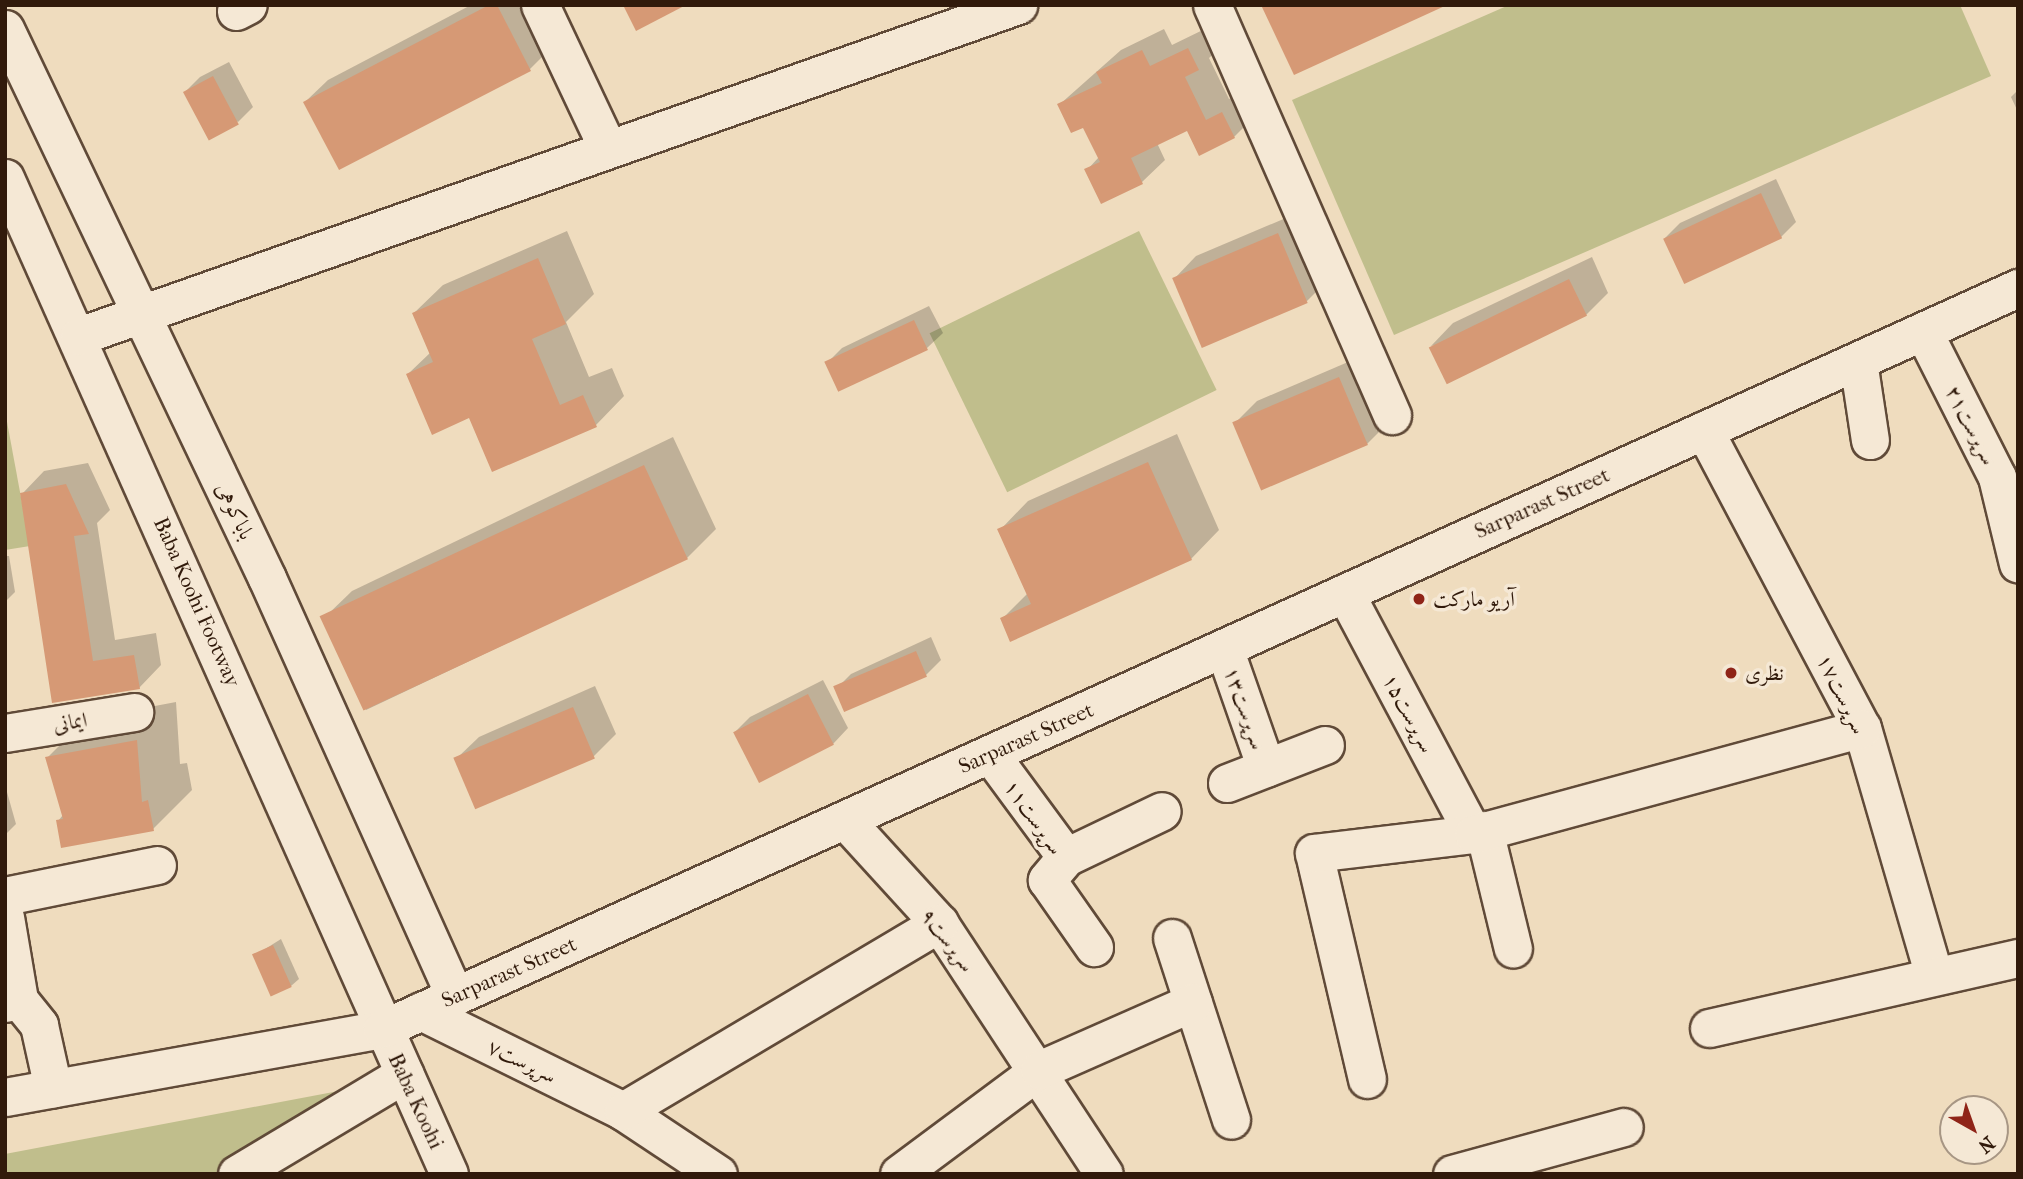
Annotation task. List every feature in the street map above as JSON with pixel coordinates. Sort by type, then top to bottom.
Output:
[{"type":"street","points":[[540,5],[608,149]]},
{"type":"street","points":[[79,336],[1018,5]]},
{"type":"street","points":[[1212,5],[1392,415]]},
{"type":"street","name":"باباکوهی","points":[[5,29],[267,578],[455,997]]},
{"type":"street","name":"Baba Koohi Footway","points":[[5,178],[79,336],[295,820],[382,1029]]},
{"type":"street","name":"Sarparast Street","points":[[5,1097],[382,1029],[2018,288]]},
{"type":"street","name":"سرپرست۲۱","points":[[1923,331],[2007,473],[2018,564]]},
{"type":"street","points":[[1858,361],[1871,440]]},
{"type":"street","name":"سرپرست۱۷","points":[[1704,430],[1861,728],[1934,976]]},
{"type":"street","name":"سرپرست۱۵","points":[[1345,593],[1478,832],[1513,949]]},
{"type":"street","name":"سرپرست۱۳","points":[[1224,648],[1266,768]]},
{"type":"street","name":"ایمانی","points":[[5,733],[134,712]]},
{"type":"street","points":[[1367,1079],[1314,853],[1478,832],[1861,728]]},
{"type":"street","points":[[1227,783],[1325,745]]},
{"type":"street","name":"سرپرست۱۱","points":[[990,754],[1066,857],[1046,880],[1094,947]]},
{"type":"street","points":[[1066,857],[1162,811]]},
{"type":"street","name":"سرپرست۹","points":[[845,820],[939,923],[1039,1070],[1104,1174]]},
{"type":"street","points":[[5,896],[158,865]]},
{"type":"street","points":[[5,917],[12,1001],[39,1025],[53,1088]]},
{"type":"street","points":[[623,1111],[939,923]]},
{"type":"street","points":[[1172,939],[1231,1120]]},
{"type":"street","points":[[1709,1028],[2018,958]]},
{"type":"street","points":[[899,1174],[1039,1070],[1193,1002]]},
{"type":"street","name":"سرپرست۷","points":[[421,1012],[623,1111],[718,1174]]},
{"type":"street","name":"Baba Koohi","points":[[382,1029],[404,1074],[442,1172]]},
{"type":"street","points":[[237,1174],[404,1074]]},
{"type":"street","points":[[1458,1173],[1624,1127]]},
{"type":"shaded area","points":[[1509,5],[1960,5],[1991,76],[1394,335],[1292,100]]},
{"type":"shaded area","points":[[1139,231],[1217,390],[1007,492],[930,333]]},
{"type":"shaded area","points":[[5,411],[30,546],[5,550]]},
{"type":"shaded area","points":[[344,1090],[213,1174],[5,1174],[5,1154]]},
{"type":"building","points":[[489,5],[497,5],[531,71],[339,170],[303,102]]},
{"type":"building","points":[[623,5],[686,5],[636,31]]},
{"type":"building","points":[[1261,5],[1447,5],[1294,75]]},
{"type":"building","points":[[1188,48],[1199,70],[1185,77],[1206,120],[1222,112],[1235,138],[1199,156],[1187,131],[1131,158],[1143,184],[1101,204],[1084,169],[1100,162],[1083,128],[1071,133],[1057,104],[1102,83],[1096,72],[1142,50],[1150,66]]},
{"type":"building","points":[[213,76],[239,125],[209,141],[183,92]]},
{"type":"building","points":[[1761,193],[1782,238],[1684,284],[1663,239]]},
{"type":"building","points":[[1278,233],[1308,303],[1202,348],[1172,278]]},
{"type":"building","points":[[538,258],[566,324],[532,339],[560,405],[583,395],[597,427],[492,472],[469,418],[432,435],[406,374],[433,362],[412,313]]},
{"type":"building","points":[[1569,279],[1587,316],[1447,384],[1429,347]]},
{"type":"building","points":[[914,320],[928,350],[838,392],[824,362]]},
{"type":"building","points":[[1339,377],[1368,445],[1261,490],[1232,422]]},
{"type":"building","points":[[1148,462],[1192,560],[1010,642],[1000,618],[1031,604],[997,529]]},
{"type":"building","points":[[644,465],[688,559],[363,711],[320,616]]},
{"type":"building","points":[[66,484],[89,534],[74,536],[93,661],[134,655],[140,689],[52,703],[20,493]]},
{"type":"building","points":[[916,651],[927,677],[844,712],[833,686]]},
{"type":"building","points":[[808,694],[834,745],[759,783],[733,732]]},
{"type":"building","points":[[573,707],[595,759],[475,809],[453,758]]},
{"type":"building","points":[[137,740],[142,802],[148,800],[154,831],[61,848],[56,820],[63,819],[45,757]]},
{"type":"building","points":[[273,945],[292,987],[271,996],[252,954]]},
{"type":"place","name":"آریو مارکت","points":[[1419,599]]},
{"type":"place","name":"نظری","points":[[1731,673]]}]
